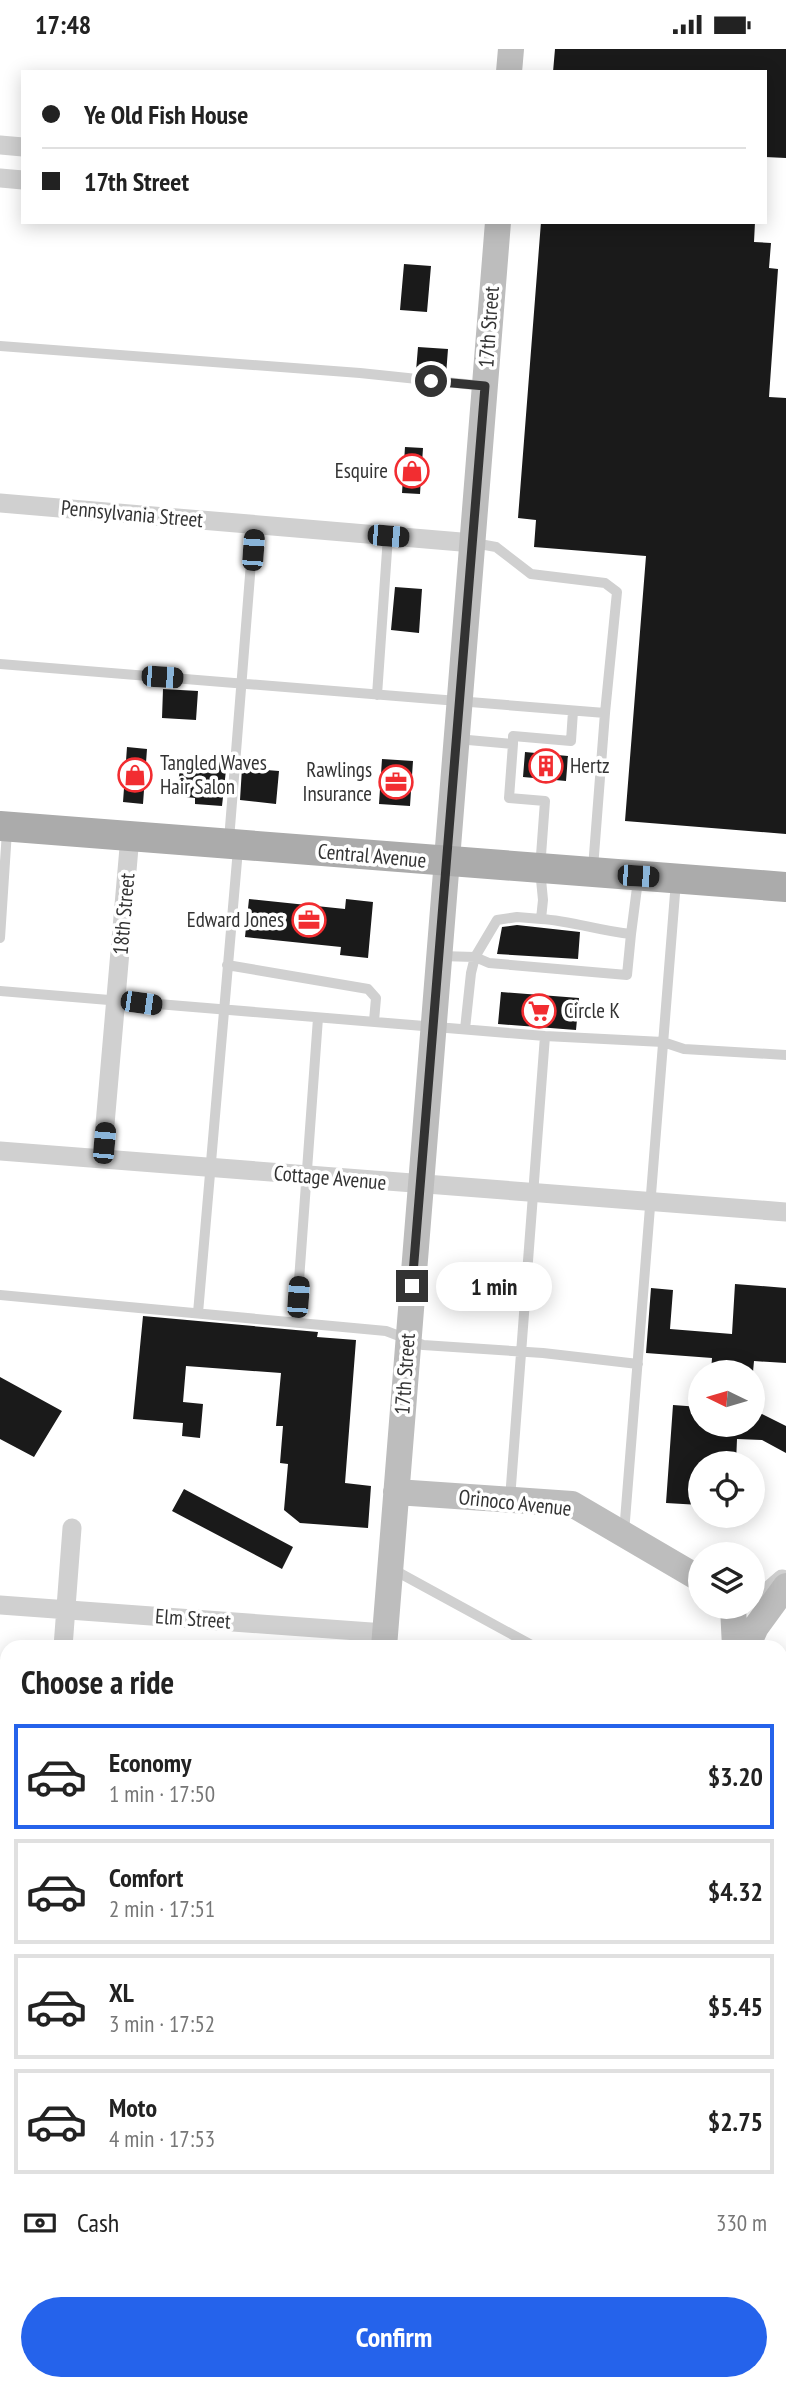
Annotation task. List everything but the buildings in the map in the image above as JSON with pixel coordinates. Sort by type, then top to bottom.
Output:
[{"type":"main road","name":"Central Avenue","points":[[4,826],[786,887]]},
{"type":"street","points":[[509,70],[511,49]]},
{"type":"street","points":[[0,145],[21,147]]},
{"type":"street","points":[[0,178],[21,180]]},
{"type":"street","name":"17th Street","points":[[385,1640],[419,1185],[498,224]]},
{"type":"street","name":"Pennsylvania Street","points":[[0,503],[473,543]]},
{"type":"street","name":"18th Street","points":[[102,1159],[130,836]]},
{"type":"street","name":"Cottage Avenue","points":[[0,1151],[786,1212]]},
{"type":"street","name":"Orinoco Avenue","points":[[396,1492],[572,1504],[688,1572]]},
{"type":"street","points":[[64,1640],[72,1528]]},
{"type":"street","points":[[765,1594],[786,1576]]},
{"type":"street","points":[[750,1640],[756,1627],[786,1586]]},
{"type":"street","name":"Elm Street","points":[[0,1605],[385,1640]]},
{"type":"street","points":[[734,1619],[735,1640]]},
{"type":"lane","points":[[0,346],[360,373],[485,386]]},
{"type":"lane","points":[[198,1313],[227,965],[254,525]]},
{"type":"lane","points":[[377,695],[388,536]]},
{"type":"lane","points":[[473,543],[496,548],[531,573],[605,583],[617,592],[593,873]]},
{"type":"lane","points":[[0,664],[605,713]]},
{"type":"lane","points":[[541,919],[543,900],[540,869],[545,801],[509,799],[513,736],[571,741],[573,711]]},
{"type":"lane","points":[[457,739],[513,744]]},
{"type":"lane","points":[[0,938],[4,826]]},
{"type":"lane","points":[[439,956],[475,957],[489,963],[627,975],[638,876]]},
{"type":"lane","points":[[624,1533],[677,879]]},
{"type":"lane","points":[[465,1029],[475,957],[497,920],[578,922],[592,930],[631,934]]},
{"type":"lane","points":[[227,965],[368,989],[376,999],[374,1021]]},
{"type":"lane","points":[[0,992],[116,999],[545,1036],[663,1042],[684,1049],[786,1055]]},
{"type":"lane","points":[[296,1322],[317,1018]]},
{"type":"lane","points":[[510,1500],[545,1036]]},
{"type":"lane","points":[[0,1295],[386,1331],[423,1345],[523,1351],[639,1364]]},
{"type":"lane","points":[[390,1569],[522,1640]]},
{"type":"place","name":"Esquire","points":[[412,471]]},
{"type":"place","name":"Hertz","points":[[546,766]]},
{"type":"place","name":"Tangled Waves Hair Salon","points":[[135,775]]},
{"type":"place","name":"Rawlings Insurance","points":[[396,782]]},
{"type":"place","name":"Edward Jones","points":[[309,920]]},
{"type":"place","name":"Circle K","points":[[539,1011]]},
{"type":"route","points":[[412,1286],[485,386],[431,381]]}]
